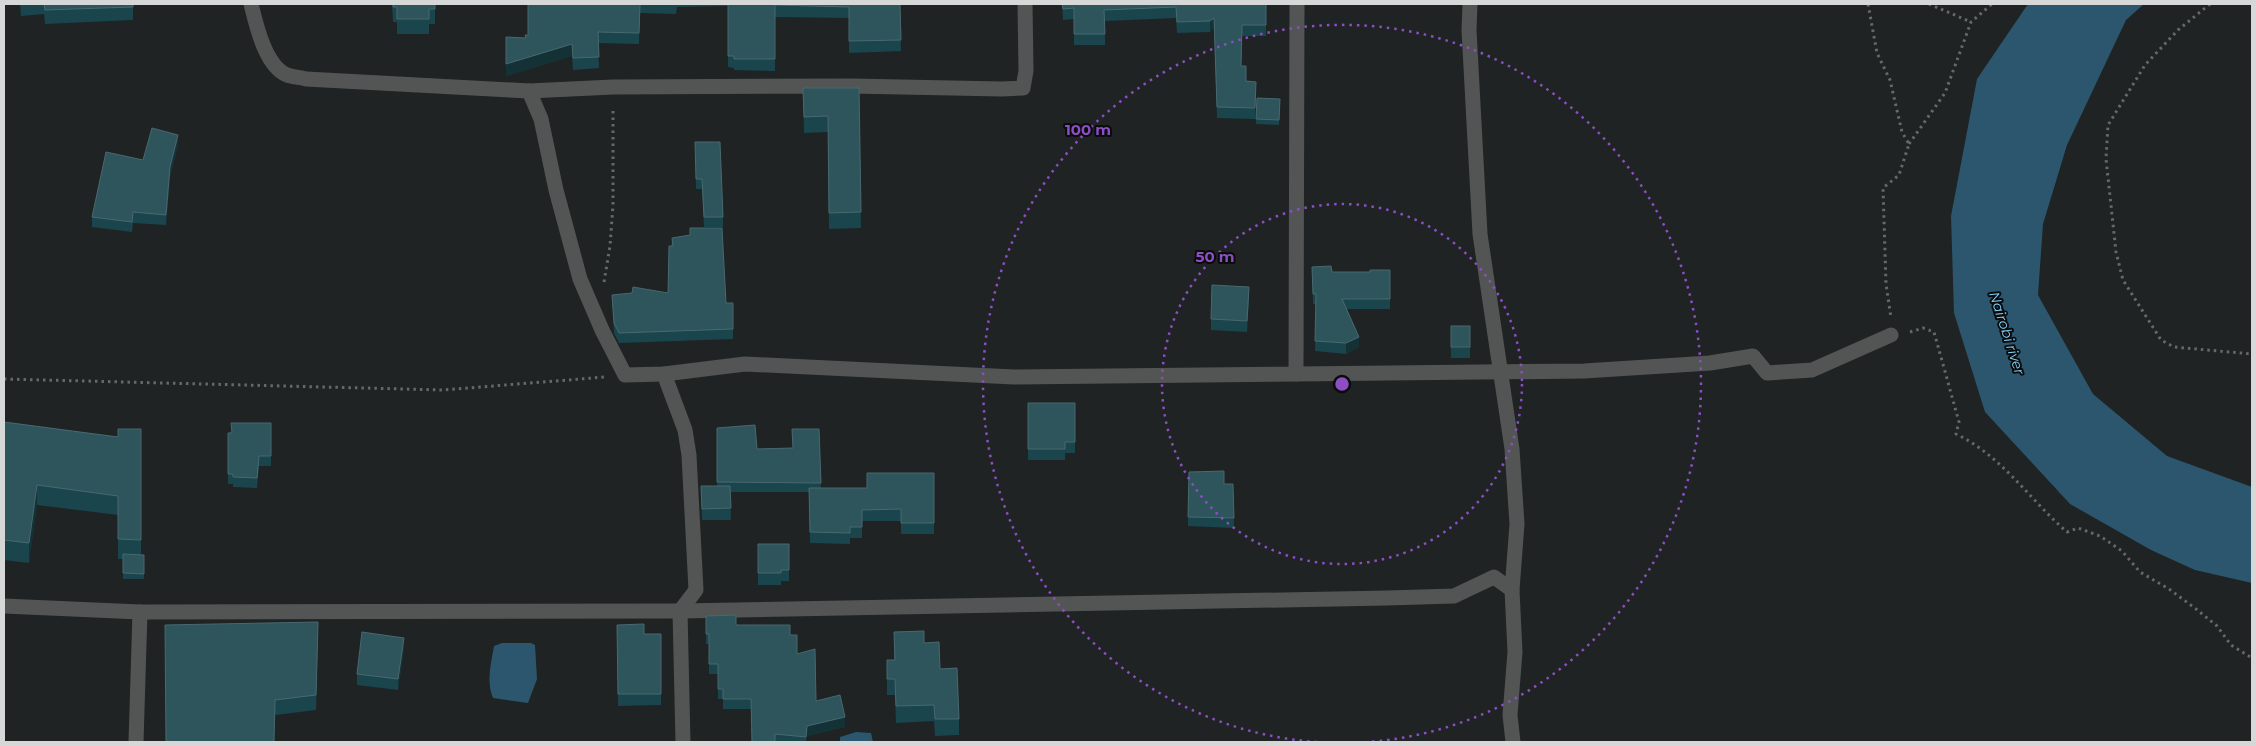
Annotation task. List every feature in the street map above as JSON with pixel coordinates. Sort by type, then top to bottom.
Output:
[{"type":"street","points":[[251,4],[260,40],[271,60],[285,75],[306,78],[529,91],[613,88],[851,86],[1023,88],[1026,71],[1025,4]]},
{"type":"street","points":[[1296,4],[1296,374]]},
{"type":"street","points":[[1470,4],[1468,30],[1480,234],[1512,449],[1517,524],[1512,590],[1515,652],[1510,715],[1513,742]]},
{"type":"street","points":[[529,91],[541,119],[556,190],[580,279],[602,330],[626,375],[664,374],[745,364],[1014,377],[1584,371],[1710,363],[1753,356],[1767,373],[1812,370],[1891,335]]},
{"type":"street","points":[[664,374],[685,430],[689,455],[696,590],[680,611],[683,742]]},
{"type":"street","points":[[4,606],[140,612],[680,611],[1454,596],[1494,577],[1512,590]]},
{"type":"street","points":[[136,742],[140,612]]},
{"type":"path","points":[[1868,4],[1877,53],[1890,80],[1902,132],[1909,144]]},
{"type":"path","points":[[1929,4],[1971,22]]},
{"type":"path","points":[[1992,4],[1971,22],[1945,93],[1909,144],[1899,175],[1883,188],[1886,284],[1891,335],[1923,328],[1934,332],[1959,422],[1956,434],[1975,443],[2002,464],[2048,516],[2067,532],[2078,528],[2100,536],[2122,551],[2140,572],[2170,589],[2196,609],[2217,626],[2231,645],[2252,658]]},
{"type":"path","points":[[2210,4],[2178,30],[2145,65],[2108,124],[2106,159],[2116,252],[2123,280],[2161,340],[2174,347],[2252,354]]},
{"type":"path","points":[[604,285],[610,246],[613,205],[613,88]]},
{"type":"path","points":[[4,379],[443,390],[626,375]]},
{"type":"water","name":"Nairobi river","points":[[2028,4],[2144,4],[2126,20],[2067,145],[2043,224],[2038,295],[2093,394],[2167,456],[2252,487],[2252,583],[2195,570],[2151,550],[2070,504],[1985,412],[1954,313],[1951,216],[1977,79]]},
{"type":"water","points":[[502,643],[531,643],[535,645],[537,679],[528,703],[493,698],[489,679],[494,646]]},
{"type":"water","points":[[856,732],[871,733],[873,742],[840,742],[840,737]]},
{"type":"building","points":[[44,4],[133,4],[133,7],[45,10]]},
{"type":"building","points":[[393,4],[435,4],[435,9],[429,9],[429,19],[397,19],[397,7],[393,7]]},
{"type":"building","points":[[528,4],[640,4],[639,33],[598,32],[599,57],[573,58],[572,44],[506,64],[506,37],[526,38],[525,35],[528,35]]},
{"type":"building","points":[[728,4],[900,4],[901,40],[849,41],[849,7],[775,5],[775,59],[734,59],[734,56],[728,56]]},
{"type":"building","points":[[1062,4],[1266,4],[1266,25],[1242,25],[1241,66],[1246,66],[1246,81],[1256,82],[1255,108],[1217,107],[1214,18],[1210,21],[1177,22],[1176,7],[1104,10],[1105,34],[1074,34],[1074,8],[1063,9]]},
{"type":"building","points":[[803,88],[859,88],[861,212],[829,213],[828,116],[804,117]]},
{"type":"building","points":[[1257,98],[1280,99],[1279,120],[1256,119]]},
{"type":"building","points":[[152,128],[178,135],[170,167],[166,215],[133,212],[132,222],[92,217],[106,152],[143,160]]},
{"type":"building","points":[[695,142],[720,142],[723,217],[704,217],[702,179],[696,179]]},
{"type":"building","points":[[690,228],[722,228],[726,303],[733,303],[733,329],[619,333],[614,323],[612,295],[632,293],[633,287],[668,293],[669,246],[673,246],[672,238],[690,235]]},
{"type":"building","points":[[1331,266],[1332,272],[1390,270],[1390,299],[1342,299],[1359,337],[1346,343],[1315,341],[1316,294],[1313,294],[1312,267]]},
{"type":"building","points":[[1212,285],[1249,287],[1247,321],[1211,319]]},
{"type":"building","points":[[1451,326],[1470,326],[1470,347],[1451,347]]},
{"type":"building","points":[[1028,403],[1075,403],[1075,442],[1065,442],[1065,449],[1028,449]]},
{"type":"building","points":[[4,422],[118,437],[118,429],[141,429],[141,540],[118,539],[118,496],[37,485],[29,543],[4,540]]},
{"type":"building","points":[[231,423],[271,423],[271,456],[259,456],[257,478],[233,477],[233,474],[228,474],[228,433],[232,433]]},
{"type":"building","points":[[755,425],[757,449],[793,448],[792,429],[819,429],[821,483],[717,482],[717,428]]},
{"type":"building","points":[[1224,471],[1224,484],[1233,484],[1234,518],[1188,517],[1189,472]]},
{"type":"building","points":[[867,473],[934,473],[934,523],[901,523],[901,509],[862,510],[862,527],[850,527],[850,533],[810,532],[809,488],[867,488]]},
{"type":"building","points":[[701,486],[730,486],[731,508],[702,509]]},
{"type":"building","points":[[758,544],[789,544],[789,570],[781,570],[781,573],[758,573]]},
{"type":"building","points":[[123,554],[144,555],[144,574],[123,573]]},
{"type":"building","points":[[736,615],[736,625],[790,625],[790,635],[797,635],[797,654],[815,649],[816,701],[840,695],[845,717],[807,726],[806,737],[775,734],[775,742],[752,742],[751,699],[723,699],[723,689],[718,689],[718,664],[709,664],[709,634],[706,634],[706,616]]},
{"type":"building","points":[[318,622],[316,695],[275,700],[274,742],[166,742],[165,625]]},
{"type":"building","points":[[644,624],[644,634],[661,634],[661,694],[618,694],[617,625]]},
{"type":"building","points":[[924,631],[924,643],[939,642],[940,669],[957,668],[959,719],[935,719],[934,705],[896,706],[895,679],[887,679],[887,660],[895,660],[894,632]]},
{"type":"building","points":[[362,632],[404,638],[398,679],[357,674]]}]
